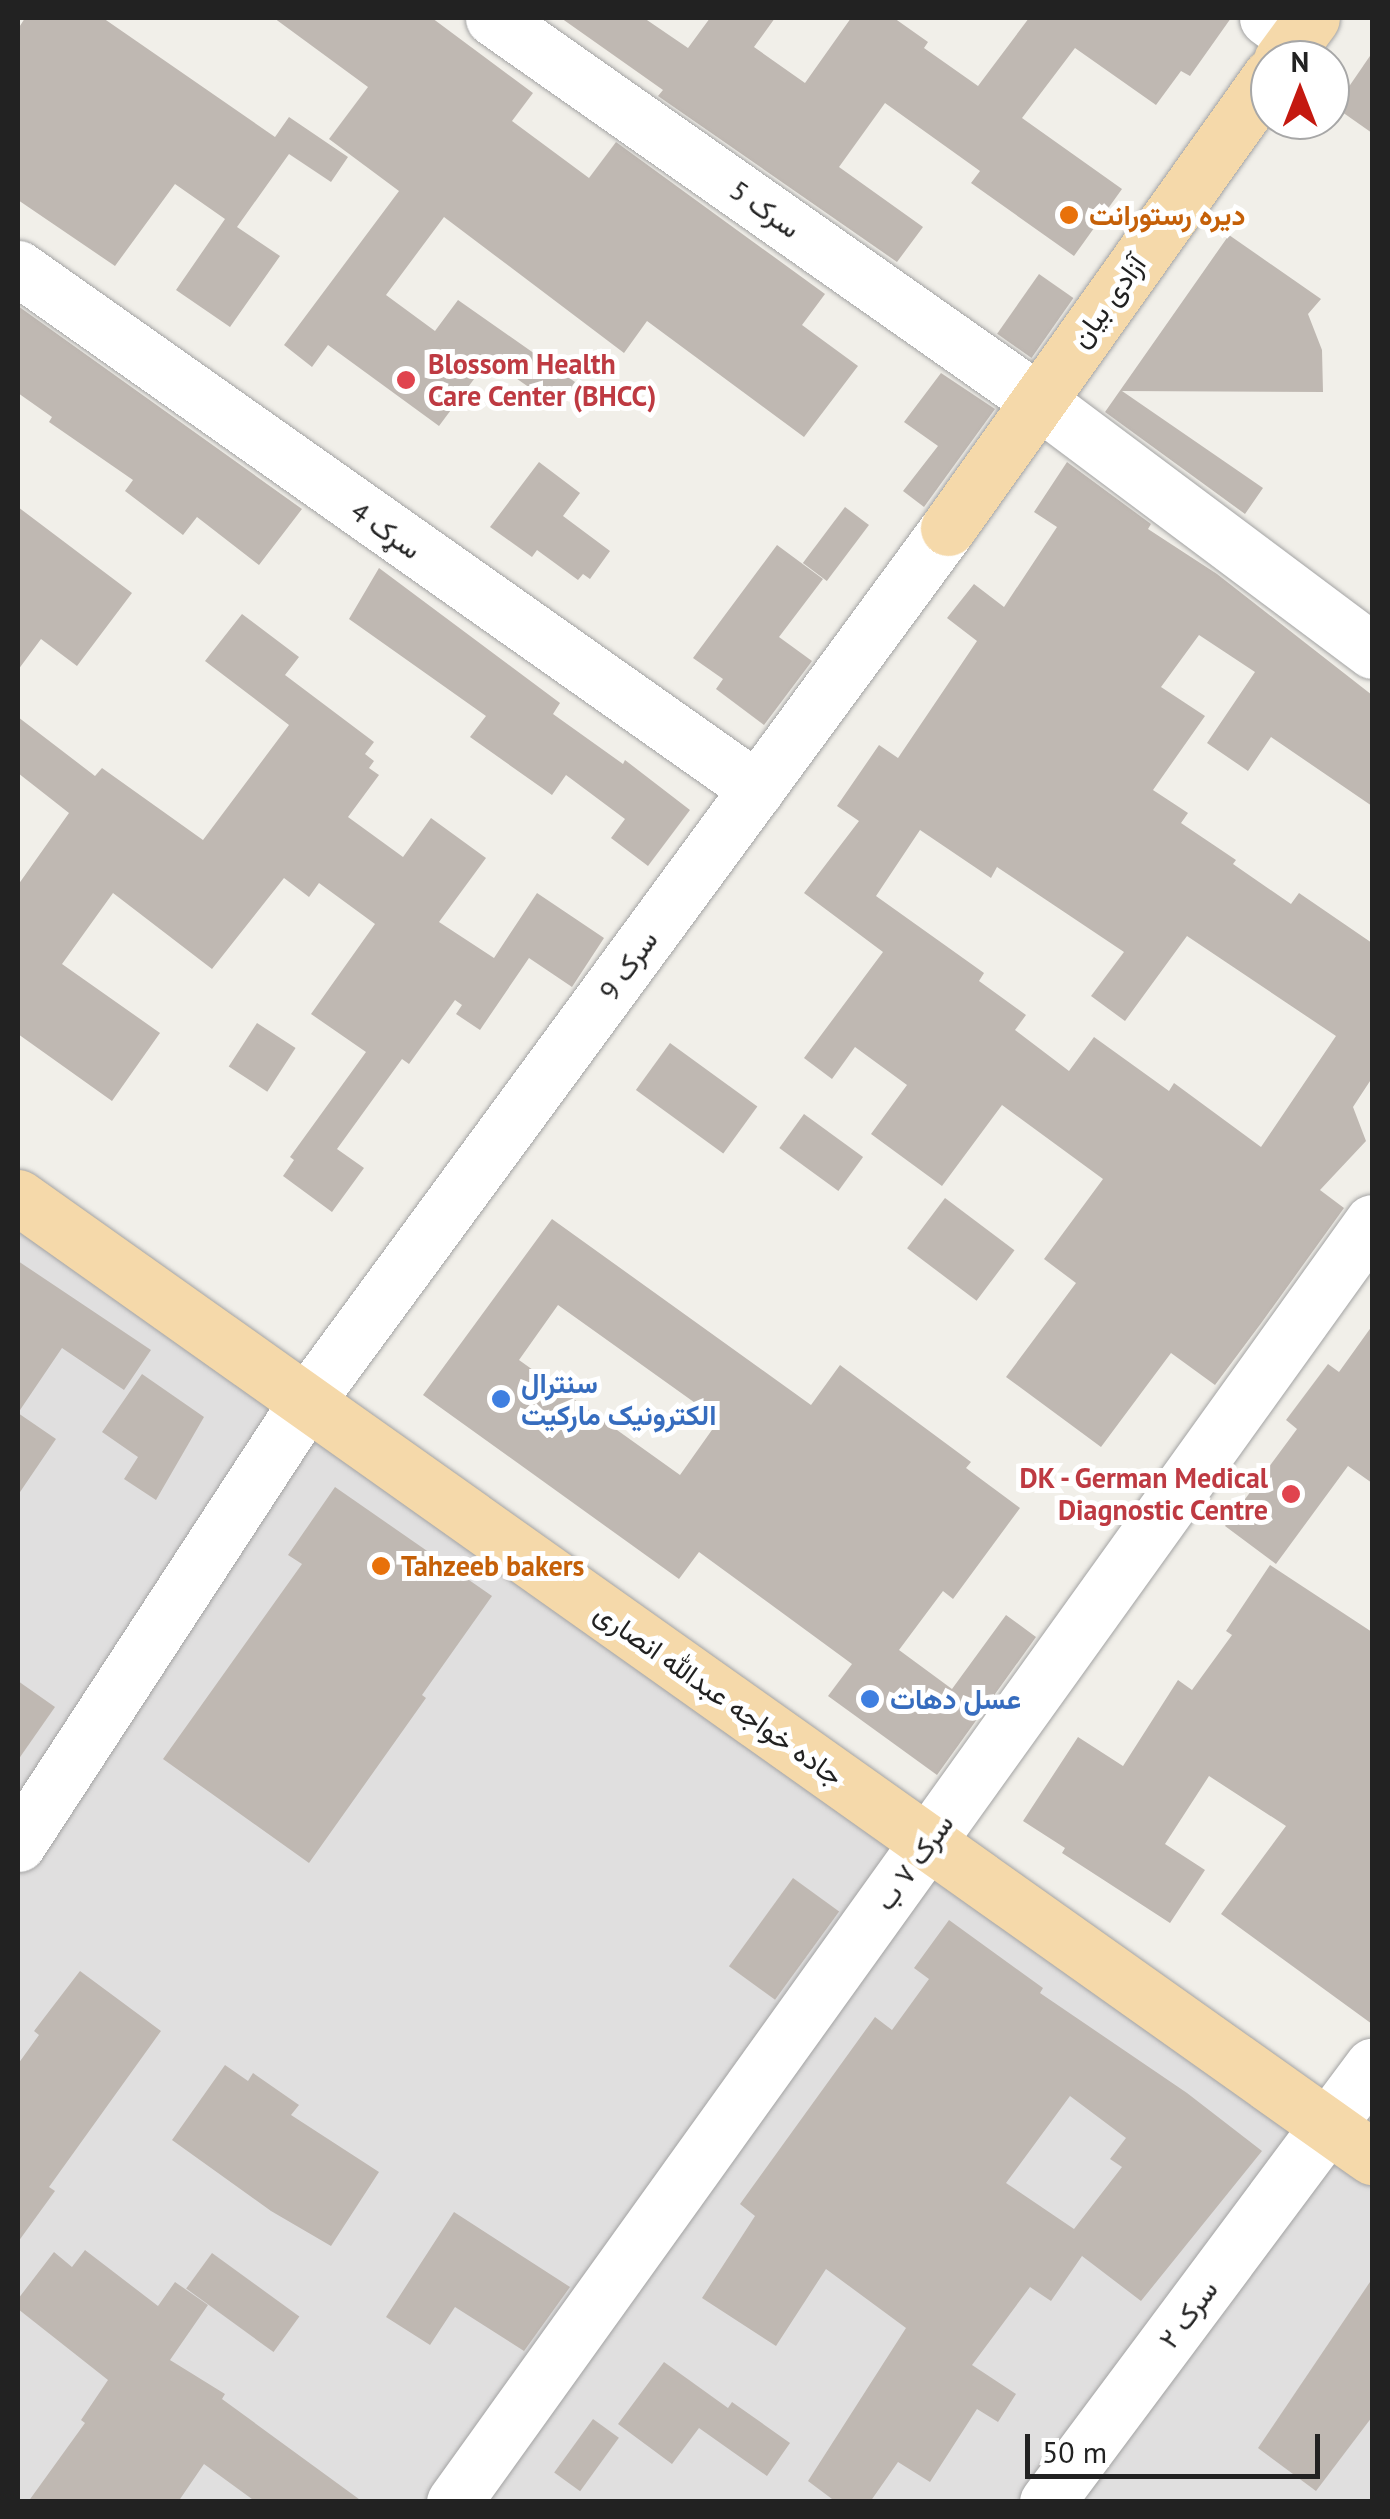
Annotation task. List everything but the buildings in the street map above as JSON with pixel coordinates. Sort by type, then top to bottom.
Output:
[{"type":"main road","name":"آزادی بیان","points":[[948,528],[1250,93]]},
{"type":"main road","name":"جاده خواجه عبدالله انصاری","points":[[18,1198],[1372,2157]]},
{"type":"street","name":"سرک 5","points":[[494,18],[1037,400],[1372,651]]},
{"type":"street","name":"سړک 4","points":[[18,268],[756,789]]},
{"type":"street","name":"سرک 9","points":[[18,1844],[307,1402],[948,528]]},
{"type":"street","name":"سرک ۷ ب","points":[[454,2502],[1372,1222]]},
{"type":"street","name":"سرک ۲","points":[[1047,2502],[1372,2066]]},
{"type":"shaded area","points":[[18,1197],[1372,2157],[1372,2501],[18,2501]]},
{"type":"place","name":"دیره رستورانت","points":[[1069,215]]},
{"type":"place","name":"Blossom Health Care Center (BHCC)","points":[[406,380]]},
{"type":"place","name":"سنترال الکترونیک مارکیت","points":[[501,1399]]},
{"type":"place","name":"DK - German Medical Diagnostic Centre","points":[[1291,1494]]},
{"type":"place","name":"Tahzeeb bakers","points":[[381,1566]]},
{"type":"place","name":"عسل دهات","points":[[870,1699]]}]
